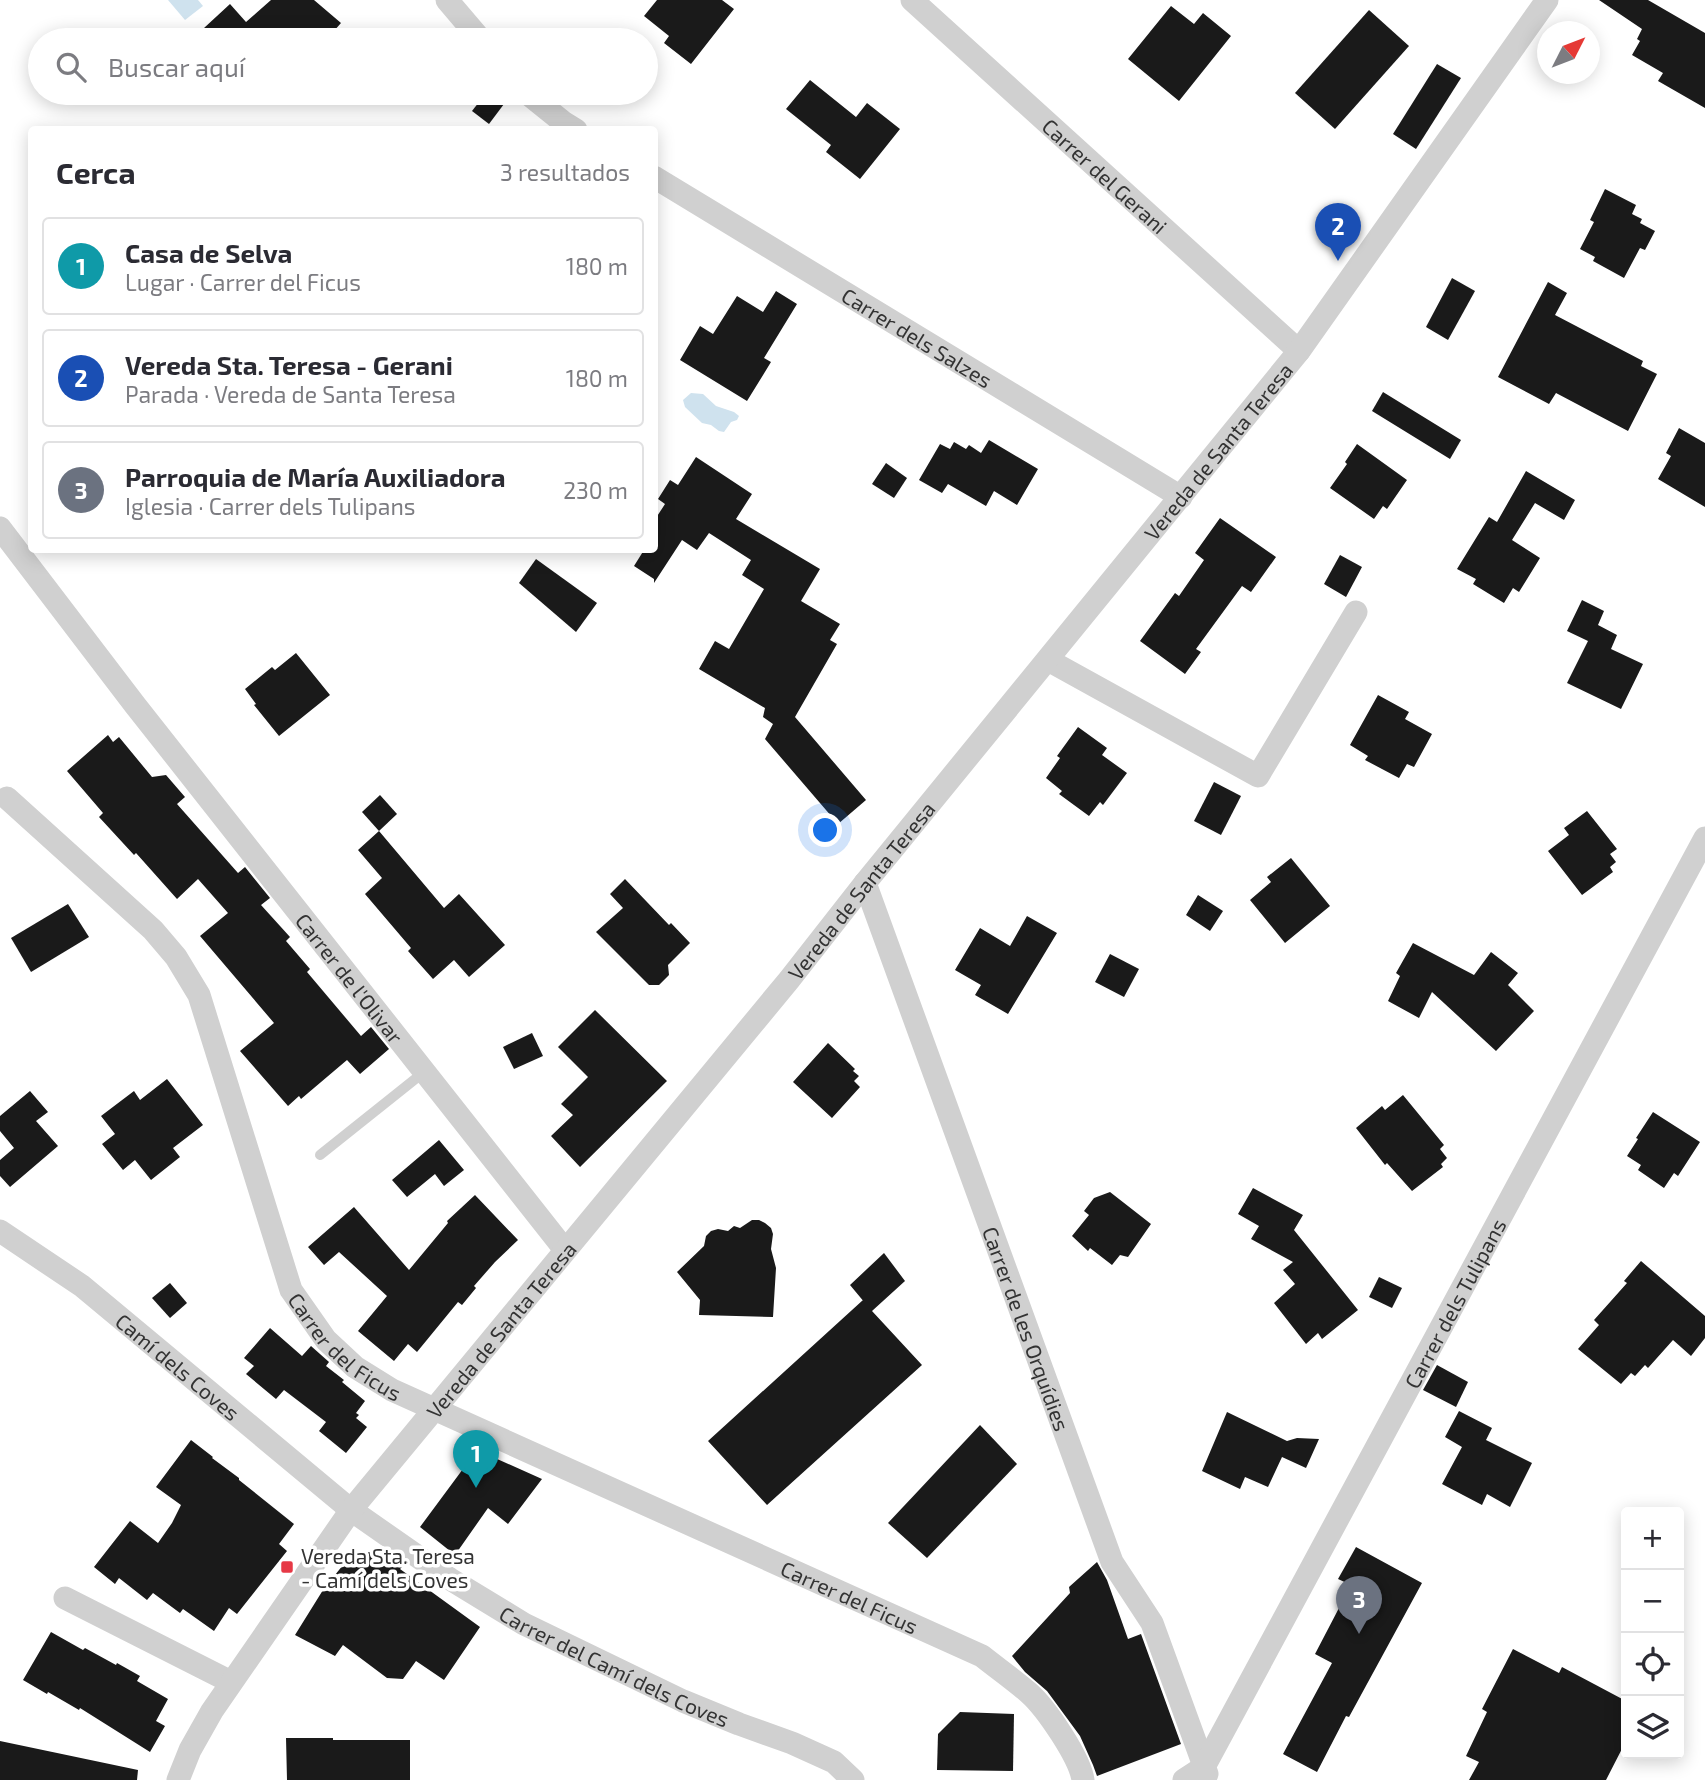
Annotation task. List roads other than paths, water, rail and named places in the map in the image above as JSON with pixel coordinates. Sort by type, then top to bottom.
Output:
[{"type":"street","points":[[447,0],[471,28]]},
{"type":"street","name":"Carrer del Gerani","points":[[912,0],[1299,351]]},
{"type":"street","name":"Vereda de Santa Teresa","points":[[178,1780],[190,1750],[212,1711],[351,1510],[780,990],[1299,351],[1547,0]]},
{"type":"street","points":[[542,105],[570,126]]},
{"type":"street","name":"Carrer dels Salzes","points":[[658,179],[1181,497]]},
{"type":"street","name":"Carrer de l'Olivar","points":[[0,528],[135,705],[565,1250]]},
{"type":"street","points":[[1048,660],[1258,776],[1356,612]]},
{"type":"street","name":"Carrer del Ficus","points":[[3,795],[152,930],[176,957],[199,995],[291,1290],[326,1340],[355,1367],[392,1390],[982,1656],[1031,1695],[1064,1737],[1083,1780]]},
{"type":"street","name":"Carrer dels Tulipans","points":[[1184,1780],[1207,1773],[1705,838]]},
{"type":"street","name":"Carrer de les Orquídies","points":[[865,883],[1112,1562],[1152,1623],[1207,1773]]},
{"type":"street","name":"Camí dels Coves","points":[[0,1230],[82,1286],[351,1510]]},
{"type":"street","name":"Carrer del Camí dels Coves","points":[[351,1510],[450,1579],[524,1624],[682,1701],[813,1752],[834,1762],[853,1780]]},
{"type":"street","points":[[65,1598],[231,1682]]},
{"type":"lane","points":[[320,1155],[424,1072]]},
{"type":"water","points":[[168,0],[198,0],[203,6],[185,20]]},
{"type":"water","points":[[691,393],[703,394],[716,406],[734,412],[739,416],[737,420],[731,422],[724,432],[702,423],[685,407],[683,400]]},
{"type":"place","name":"Vereda Sta. Teresa - Gerani","points":[[1338,261]]},
{"type":"place","name":"Casa de Selva","points":[[476,1488]]},
{"type":"place","name":"Vereda Sta. Teresa - Camí dels Coves","points":[[287,1567]]},
{"type":"place","name":"Parroquia de María Auxiliadora","points":[[1359,1634]]}]
